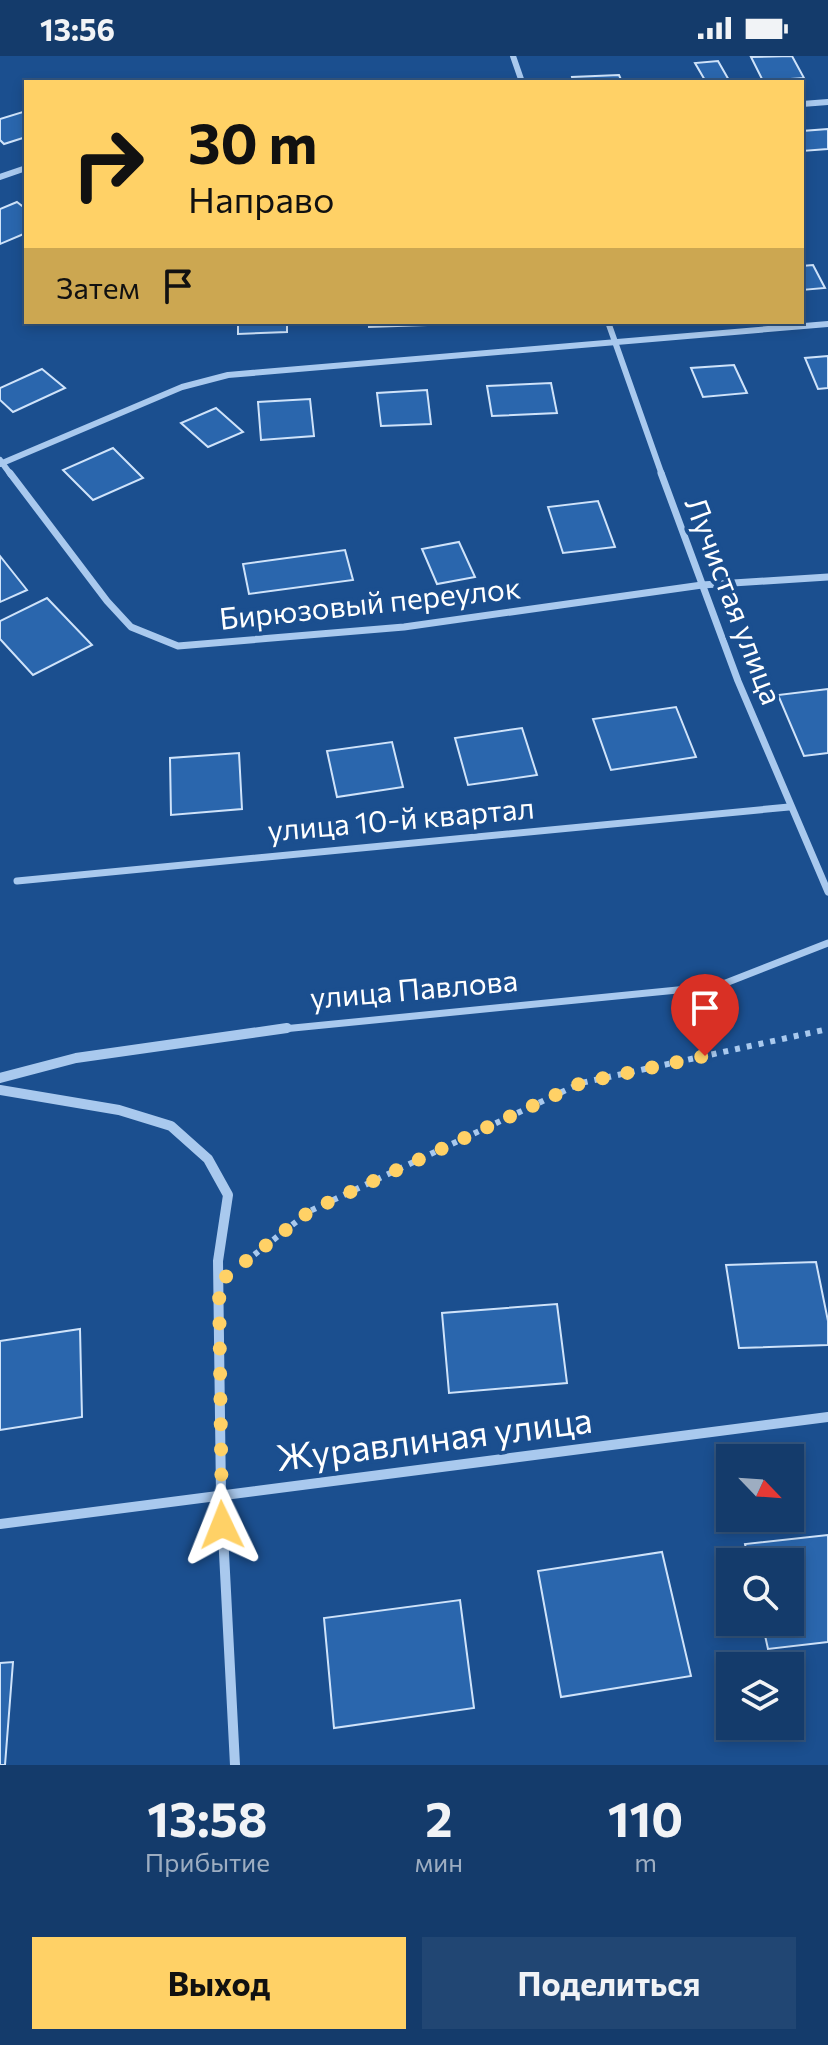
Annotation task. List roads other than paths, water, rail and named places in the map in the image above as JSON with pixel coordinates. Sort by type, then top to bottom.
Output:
[{"type":"street","points":[[513,56],[521,80]]},
{"type":"street","points":[[804,104],[828,102]]},
{"type":"street","points":[[0,177],[24,169]]},
{"type":"street","name":"Лучистая улица","points":[[609,324],[702,585],[789,807],[828,892]]},
{"type":"street","points":[[1,463],[182,387],[228,375],[828,324]]},
{"type":"street","name":"Бирюзовый переулок","points":[[1,463],[107,601],[131,627],[178,646],[404,627],[702,585],[828,577]]},
{"type":"street","name":"улица 10-й квартал","points":[[17,881],[789,807]]},
{"type":"street","name":"улица Павлова","points":[[0,1078],[76,1058],[318,1023],[718,986],[828,943]]},
{"type":"street","points":[[0,1090],[119,1110],[171,1126],[208,1159],[228,1195],[218,1261],[221,1495],[235,1765]]},
{"type":"street","name":"Журавлиная улица","points":[[0,1524],[828,1417]]}]
